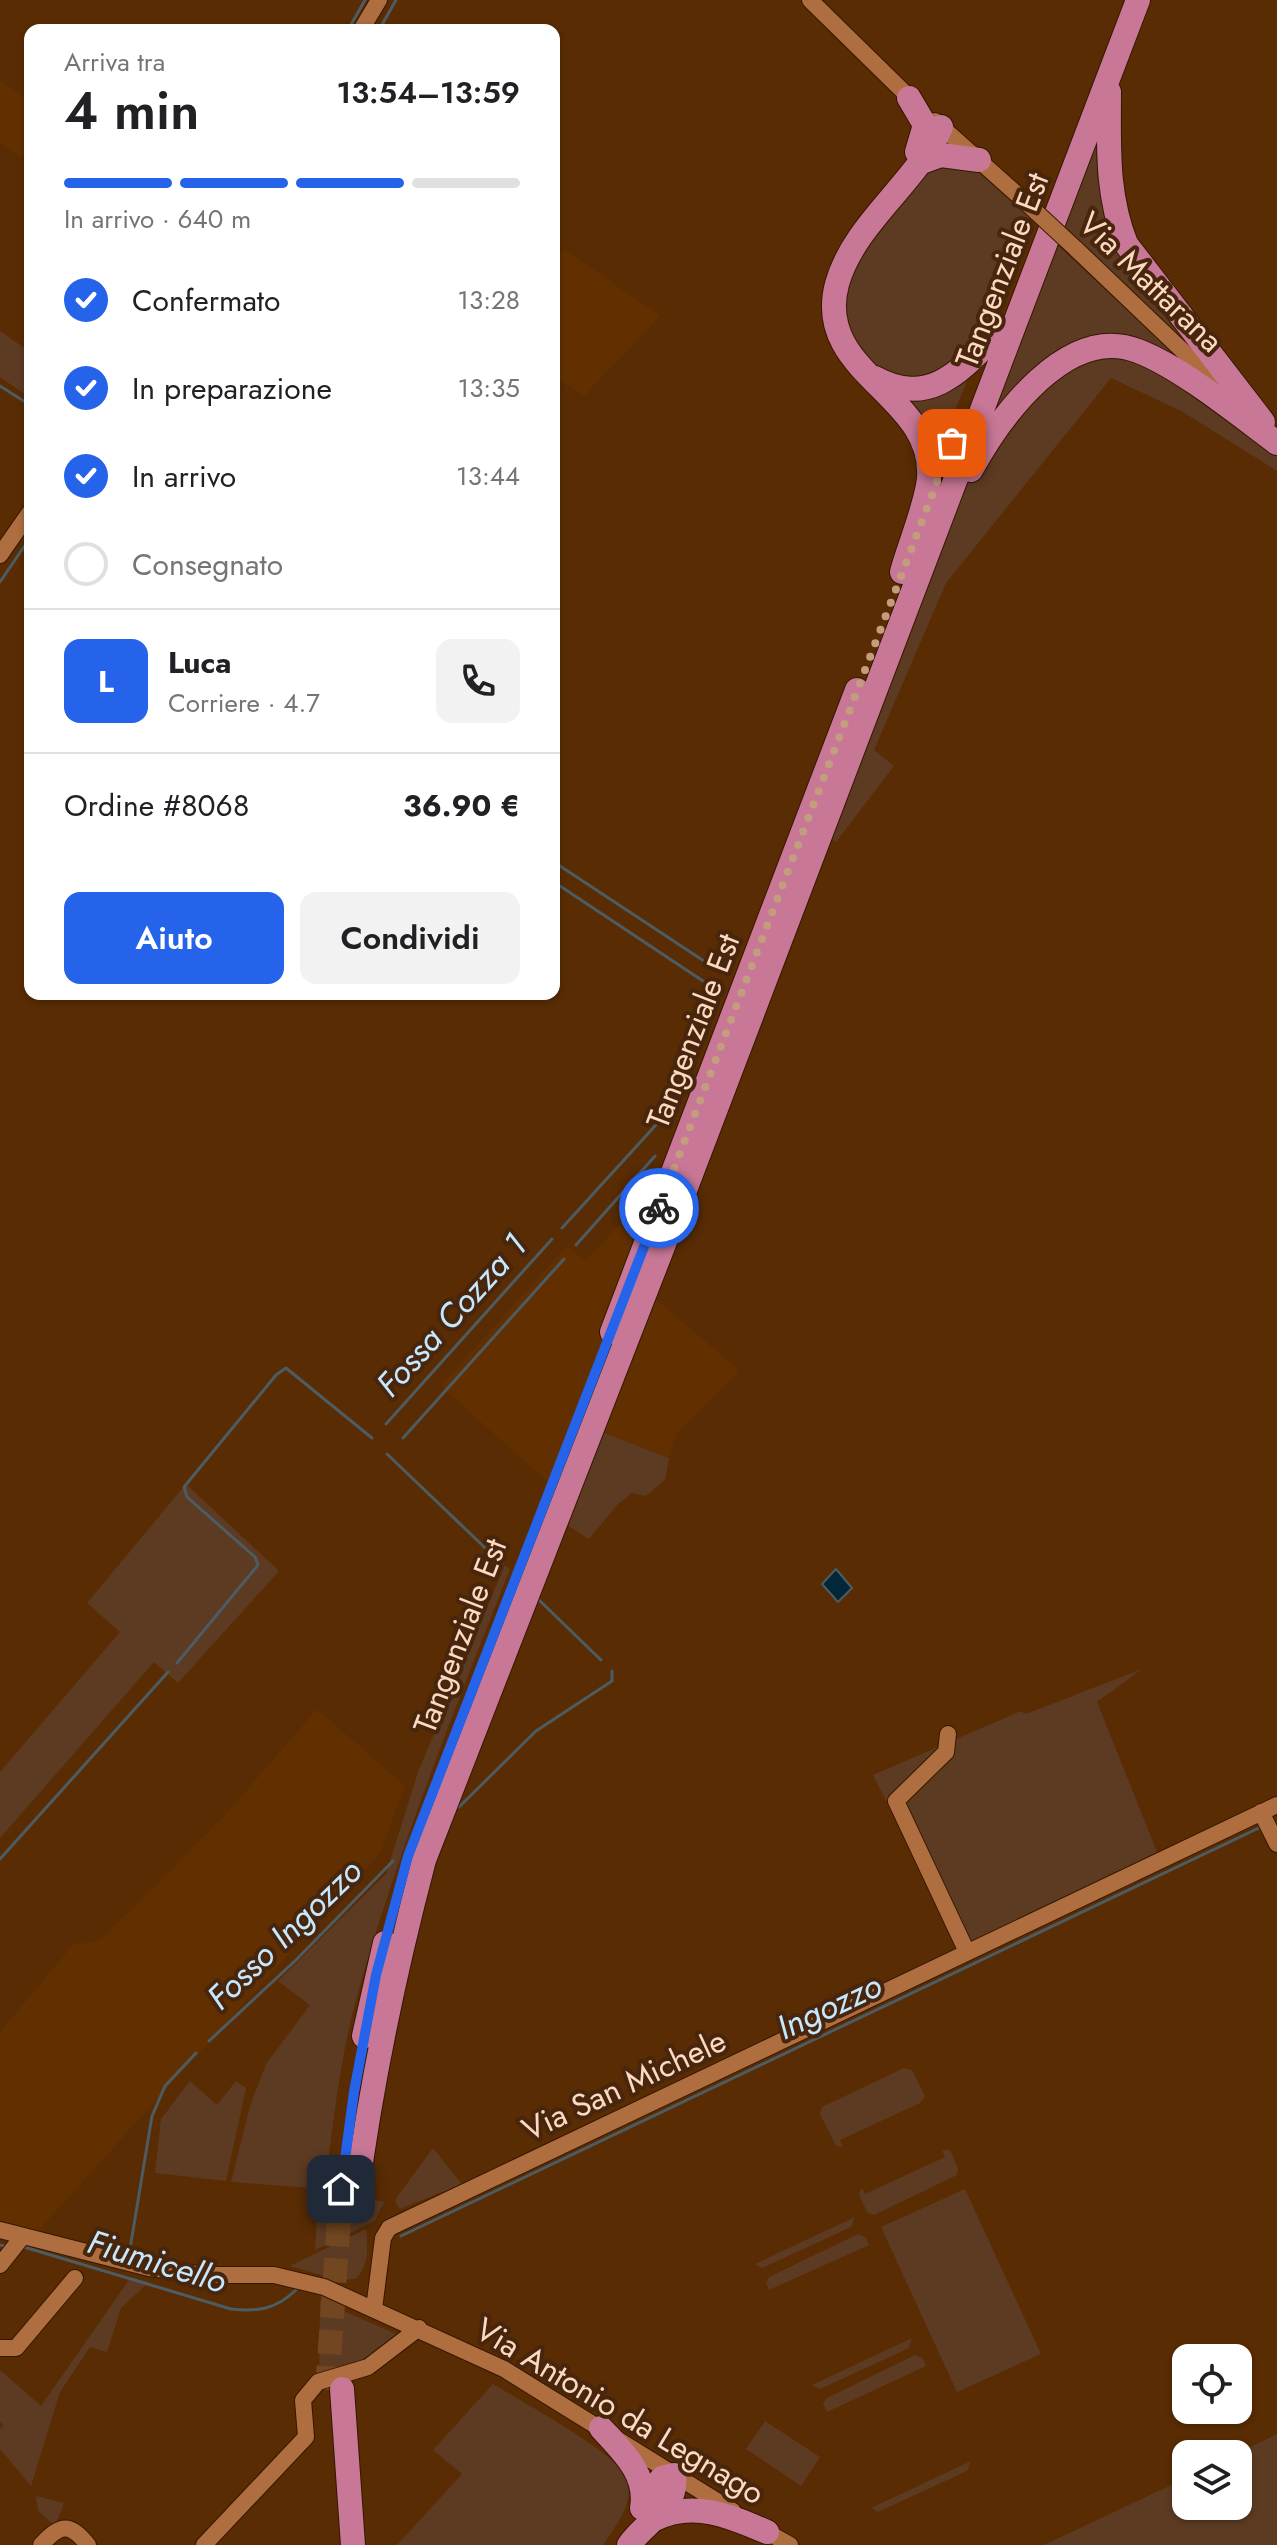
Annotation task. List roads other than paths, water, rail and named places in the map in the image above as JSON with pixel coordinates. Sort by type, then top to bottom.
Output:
[{"type":"highway","name":"Tangenziale Est","points":[[1121,0],[408,1856],[376,1975],[354,2092],[349,2190],[393,1976],[424,1860],[1138,0]]},
{"type":"highway","points":[[1109,77],[1109,184],[1113,211],[1126,244],[1277,441]]},
{"type":"highway","points":[[902,572],[929,476],[916,429],[844,347],[833,316],[837,283],[846,261],[933,146],[932,132],[909,98]]},
{"type":"highway","points":[[912,170],[921,161],[941,155],[979,160]]},
{"type":"highway","points":[[869,375],[898,387],[928,387],[960,373],[992,339]]},
{"type":"highway","points":[[930,546],[982,450],[1015,407],[1050,370],[1081,351],[1121,347],[1137,350],[1277,441]]},
{"type":"highway","points":[[339,2545],[334,2390],[357,2471],[364,2545]]},
{"type":"highway","points":[[344,2425],[353,2545]]},
{"type":"highway","points":[[601,2428],[632,2461],[641,2524]]},
{"type":"highway","points":[[641,2524],[676,2487],[674,2475]]},
{"type":"highway","points":[[641,2524],[672,2511],[702,2509],[734,2517],[767,2532]]},
{"type":"street","points":[[365,24],[379,0]]},
{"type":"street","points":[[810,0],[909,98]]},
{"type":"street","name":"Via Mattarana","points":[[932,132],[979,160],[1277,441]]},
{"type":"street","points":[[0,555],[24,521]]},
{"type":"street","points":[[948,1734],[946,1752],[896,1801],[967,1952]]},
{"type":"street","name":"Via San Michele","points":[[374,2309],[383,2238],[389,2228],[967,1952],[1268,1826],[1277,1805]]},
{"type":"street","name":"Via Antonio da Legnago","points":[[0,2230],[13,2249],[149,2268],[300,2279],[419,2328],[504,2369],[790,2545]]},
{"type":"street","points":[[0,2348],[16,2348],[75,2278]]},
{"type":"street","points":[[204,2545],[306,2437],[303,2400],[318,2382],[368,2367],[419,2328]]},
{"type":"street","points":[[41,2545],[58,2529],[67,2528],[75,2530],[88,2545]]},
{"type":"water","points":[[836,1569],[852,1588],[838,1602],[822,1584]]},
{"type":"waterway","points":[[351,24],[365,0]]},
{"type":"waterway","points":[[382,24],[396,0]]},
{"type":"waterway","points":[[0,386],[24,401]]},
{"type":"waterway","points":[[0,582],[24,547]]},
{"type":"waterway","name":"Fosso Ingozzo","points":[[560,866],[719,971]]},
{"type":"waterway","name":"Fossa Cozza 1","points":[[560,886],[709,985]]},
{"type":"waterway","name":"Fossa Cozza 1","points":[[562,1228],[665,1115]]},
{"type":"waterway","name":"Fosso Ingozzo","points":[[576,1245],[655,1156]]},
{"type":"waterway","name":"Fossa Cozza 1","points":[[386,1424],[552,1239]]},
{"type":"waterway","name":"Fosso Ingozzo","points":[[403,1438],[564,1259]]},
{"type":"waterway","name":"Fossa Cozza 1","points":[[177,1663],[258,1565],[255,1557],[187,1497],[184,1487],[276,1375],[286,1368],[372,1438]]},
{"type":"waterway","name":"Fosso Ingozzo","points":[[387,1454],[502,1564]]},
{"type":"waterway","name":"Fosso Ingozzo","points":[[538,1599],[601,1660]]},
{"type":"waterway","name":"Fosso Ingozzo","points":[[459,1807],[536,1731],[612,1681],[612,1671]]},
{"type":"waterway","name":"Fossa Cozza 1","points":[[0,1859],[168,1672]]},
{"type":"waterway","name":"Ingozzo","points":[[401,2236],[1261,1827]]},
{"type":"waterway","name":"Fosso Ingozzo","points":[[209,2041],[297,1959],[393,1861]]},
{"type":"waterway","name":"Fosso Ingozzo","points":[[129,2255],[152,2116],[165,2086],[196,2053]]},
{"type":"waterway","name":"Fiumicello","points":[[0,2245],[8,2247]]},
{"type":"waterway","name":"Fiumicello","points":[[24,2247],[231,2309],[266,2308],[296,2290]]},
{"type":"tunnel","points":[[327,2390],[341,2189]]}]
